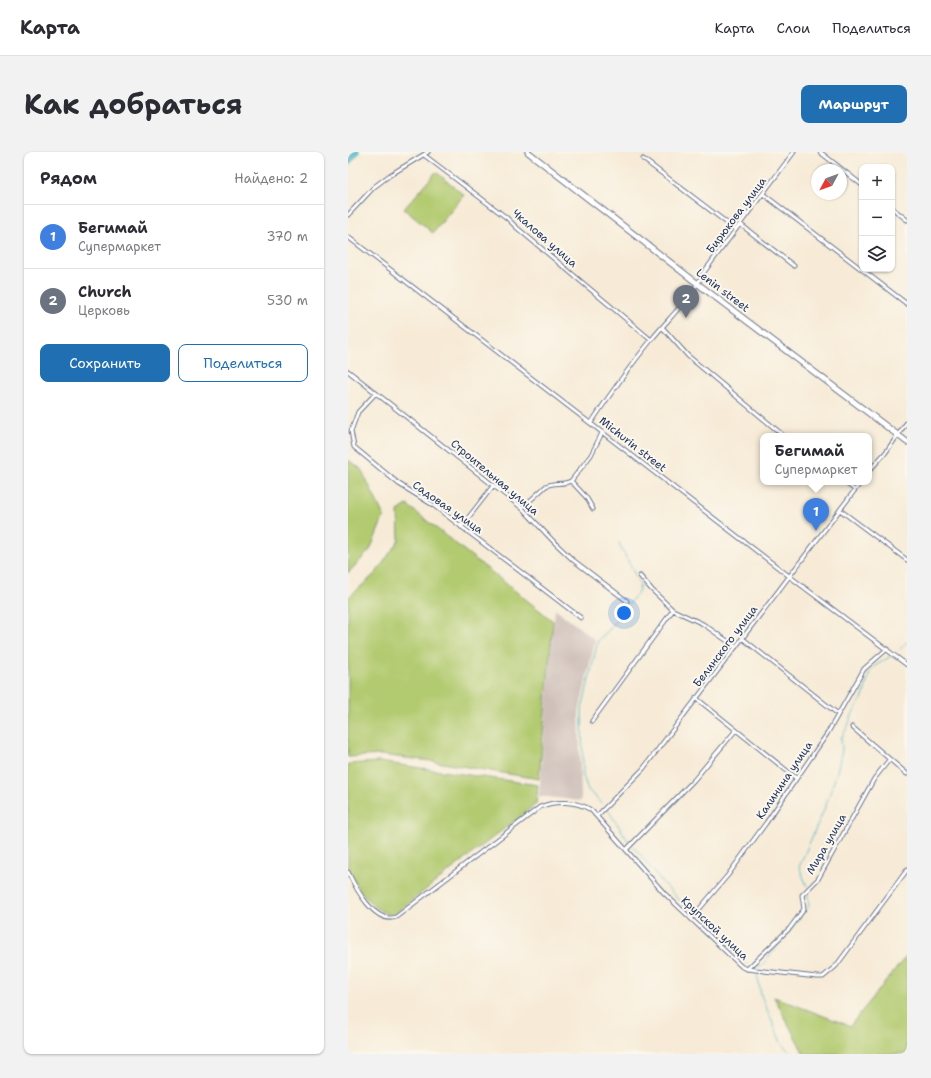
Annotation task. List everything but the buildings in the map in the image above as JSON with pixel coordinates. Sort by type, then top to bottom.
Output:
[{"type":"main road","name":"Lenin street","points":[[528,152],[698,284],[907,442]]},
{"type":"street","points":[[348,215],[374,187],[390,175],[428,152]]},
{"type":"street","name":"Бирюкова улица","points":[[591,423],[611,393],[651,340],[698,284],[704,272],[735,229],[794,152]]},
{"type":"street","points":[[820,152],[859,183]]},
{"type":"street","name":"Чкалова улица","points":[[424,155],[508,218],[516,227],[651,340]]},
{"type":"street","points":[[643,159],[735,229]]},
{"type":"street","points":[[763,194],[907,304]]},
{"type":"street","points":[[895,210],[907,220]]},
{"type":"street","points":[[740,224],[794,266]]},
{"type":"street","name":"Michurin street","points":[[348,237],[602,433],[907,665]]},
{"type":"street","points":[[662,327],[688,356],[780,433]]},
{"type":"street","name":"Строительная улица","points":[[348,371],[522,508],[573,560],[627,601]]},
{"type":"street","name":"Садовая улица","points":[[376,393],[358,412],[351,431],[354,447],[399,484],[433,505],[581,618]]},
{"type":"street","points":[[872,468],[886,452],[907,422]]},
{"type":"street","points":[[522,508],[549,484],[566,483],[570,481],[591,455],[602,433]]},
{"type":"street","points":[[570,481],[586,497],[593,509]]},
{"type":"street","points":[[848,485],[855,490]]},
{"type":"street","name":"Белинского улица","points":[[597,816],[643,769],[859,485]]},
{"type":"street","points":[[461,526],[493,486]]},
{"type":"street","points":[[840,510],[907,560]]},
{"type":"street","points":[[640,576],[673,610],[703,624],[736,647]]},
{"type":"street","points":[[592,721],[673,610]]},
{"type":"street","points":[[742,638],[838,714]]},
{"type":"street","name":"Калинина улица","points":[[691,919],[737,863],[766,823],[827,734],[864,669],[887,649]]},
{"type":"street","points":[[696,698],[796,778]]},
{"type":"street","points":[[852,727],[907,774]]},
{"type":"street","points":[[626,850],[694,780],[736,730]]},
{"type":"street","name":"Мира улица","points":[[747,969],[790,928],[804,909],[802,895],[818,879],[874,779],[889,760]]},
{"type":"street","name":"Крупской улица","points":[[348,872],[355,888],[373,910],[392,919],[527,817],[547,804],[580,804],[591,810],[597,816],[664,893],[736,963],[747,969],[823,977],[836,966],[907,870]]},
{"type":"shaded area","points":[[555,609],[595,640],[579,712],[581,801],[539,796]]},
{"type":"green space","points":[[436,172],[464,195],[433,233],[404,209]]},
{"type":"green space","points":[[348,460],[361,469],[384,516],[370,550],[348,573]]},
{"type":"green space","points":[[407,505],[553,621],[539,779],[431,761],[381,755],[348,757],[348,598],[376,573],[399,540],[398,511]]},
{"type":"green space","points":[[379,762],[538,785],[536,804],[393,915],[386,913],[371,903],[354,880],[348,865],[348,764]]},
{"type":"green space","points":[[907,955],[907,1054],[804,1054],[774,997],[850,1026]]},
{"type":"waterway","points":[[348,162],[356,152]]},
{"type":"waterway","points":[[602,803],[588,790],[583,776],[582,709],[598,640],[609,630],[638,592],[640,585],[619,543]]},
{"type":"waterway","points":[[900,649],[907,642]]},
{"type":"waterway","points":[[807,886],[799,867],[826,805],[837,772],[842,750],[841,738],[853,713],[863,697],[870,671],[891,656]]},
{"type":"waterway","points":[[608,810],[629,842]]},
{"type":"waterway","points":[[634,847],[660,880],[691,912]]},
{"type":"waterway","points":[[760,968],[809,906],[808,895]]},
{"type":"waterway","points":[[697,917],[747,964]]},
{"type":"waterway","points":[[753,966],[760,966]]},
{"type":"waterway","points":[[757,973],[761,995],[782,1045],[793,1054]]},
{"type":"place","name":"Сhurch","points":[[686,318]]},
{"type":"place","name":"Бегимай","points":[[816,531]]}]
